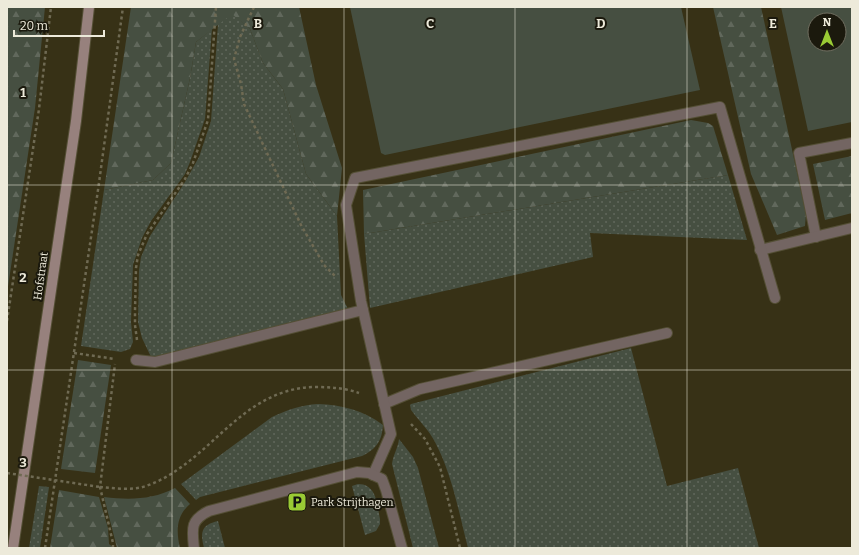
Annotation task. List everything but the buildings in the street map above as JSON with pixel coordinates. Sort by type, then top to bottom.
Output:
[{"type":"main road","name":"Hofstraat","points":[[13,548],[76,120],[89,7]]},
{"type":"lane","points":[[373,475],[391,434],[362,306],[346,206],[355,178],[720,107],[775,298]]},
{"type":"lane","points":[[816,237],[800,153],[852,143]]},
{"type":"lane","points":[[760,250],[852,228]]},
{"type":"lane","points":[[136,360],[155,362],[362,306]]},
{"type":"lane","points":[[384,404],[420,390],[667,333]]},
{"type":"lane","points":[[194,548],[192,529],[194,523],[200,515],[209,511],[356,472],[373,475],[382,479],[402,548]]},
{"type":"path","points":[[7,321],[39,110],[51,7]]},
{"type":"path","points":[[44,548],[124,7]]},
{"type":"path","points":[[136,360],[137,338],[135,310],[136,268],[138,255],[147,234],[193,163],[208,120],[216,7]]},
{"type":"path","points":[[254,7],[240,37],[234,59],[241,84],[244,104],[301,225],[324,265],[362,306]]},
{"type":"path","points":[[74,353],[116,359],[100,487],[113,543],[112,548]]},
{"type":"path","points":[[7,473],[100,487],[124,489],[145,486],[169,475],[255,406],[271,396],[291,390],[308,388],[328,387],[350,390],[366,395],[384,404],[411,424],[425,439],[440,467],[460,548]]},
{"type":"green space","points":[[7,7],[45,7],[35,108],[7,293]]},
{"type":"green space","points":[[131,7],[299,7],[316,85],[342,168],[337,216],[306,174],[283,89],[263,63],[250,29],[232,14],[196,42],[190,78],[171,163],[153,180],[104,190]]},
{"type":"green space","points":[[350,7],[681,7],[700,90],[385,155],[381,153]]},
{"type":"green space","points":[[713,7],[761,7],[806,214],[805,226],[777,235],[751,174]]},
{"type":"green space","points":[[781,7],[852,7],[852,122],[808,131]]},
{"type":"green space","points":[[232,13],[250,29],[263,63],[283,89],[306,174],[337,216],[341,295],[348,309],[157,358],[151,357],[142,338],[138,322],[139,270],[141,257],[150,236],[185,182],[199,157],[211,121],[218,24]]},
{"type":"green space","points":[[212,29],[205,119],[185,174],[151,221],[142,238],[133,265],[131,322],[133,342],[130,349],[121,352],[81,346],[104,190],[153,180],[171,163],[190,78],[196,42]]},
{"type":"green space","points":[[691,120],[708,123],[713,126],[728,175],[364,234],[363,190]]},
{"type":"green space","points":[[852,156],[852,213],[825,220],[813,164]]},
{"type":"green space","points":[[728,175],[747,240],[590,233],[593,257],[370,308],[364,234]]},
{"type":"green space","points":[[631,348],[667,486],[738,468],[759,548],[468,548],[454,494],[441,454],[430,433],[411,410],[410,405]]},
{"type":"green space","points":[[78,360],[111,365],[95,473],[61,469]]},
{"type":"green space","points":[[318,404],[352,409],[383,425],[378,444],[362,456],[200,497],[196,500],[181,484],[272,417],[294,408]]},
{"type":"green space","points":[[399,439],[413,457],[418,468],[439,548],[413,548],[392,464]]},
{"type":"green space","points":[[358,484],[364,485],[373,491],[377,502],[380,519],[380,524],[376,531],[365,535],[352,486]]},
{"type":"green space","points":[[39,486],[49,487],[40,548],[29,548]]},
{"type":"green space","points":[[175,488],[190,504],[182,514],[178,524],[180,548],[117,548],[104,497],[131,499],[149,497]]},
{"type":"green space","points":[[59,490],[99,497],[108,528],[109,544],[114,548],[50,548]]},
{"type":"green space","points":[[218,521],[225,548],[204,548],[202,538],[203,530],[208,525]]},
{"type":"place","name":"Park Strijthagen","points":[[297,502]]}]
